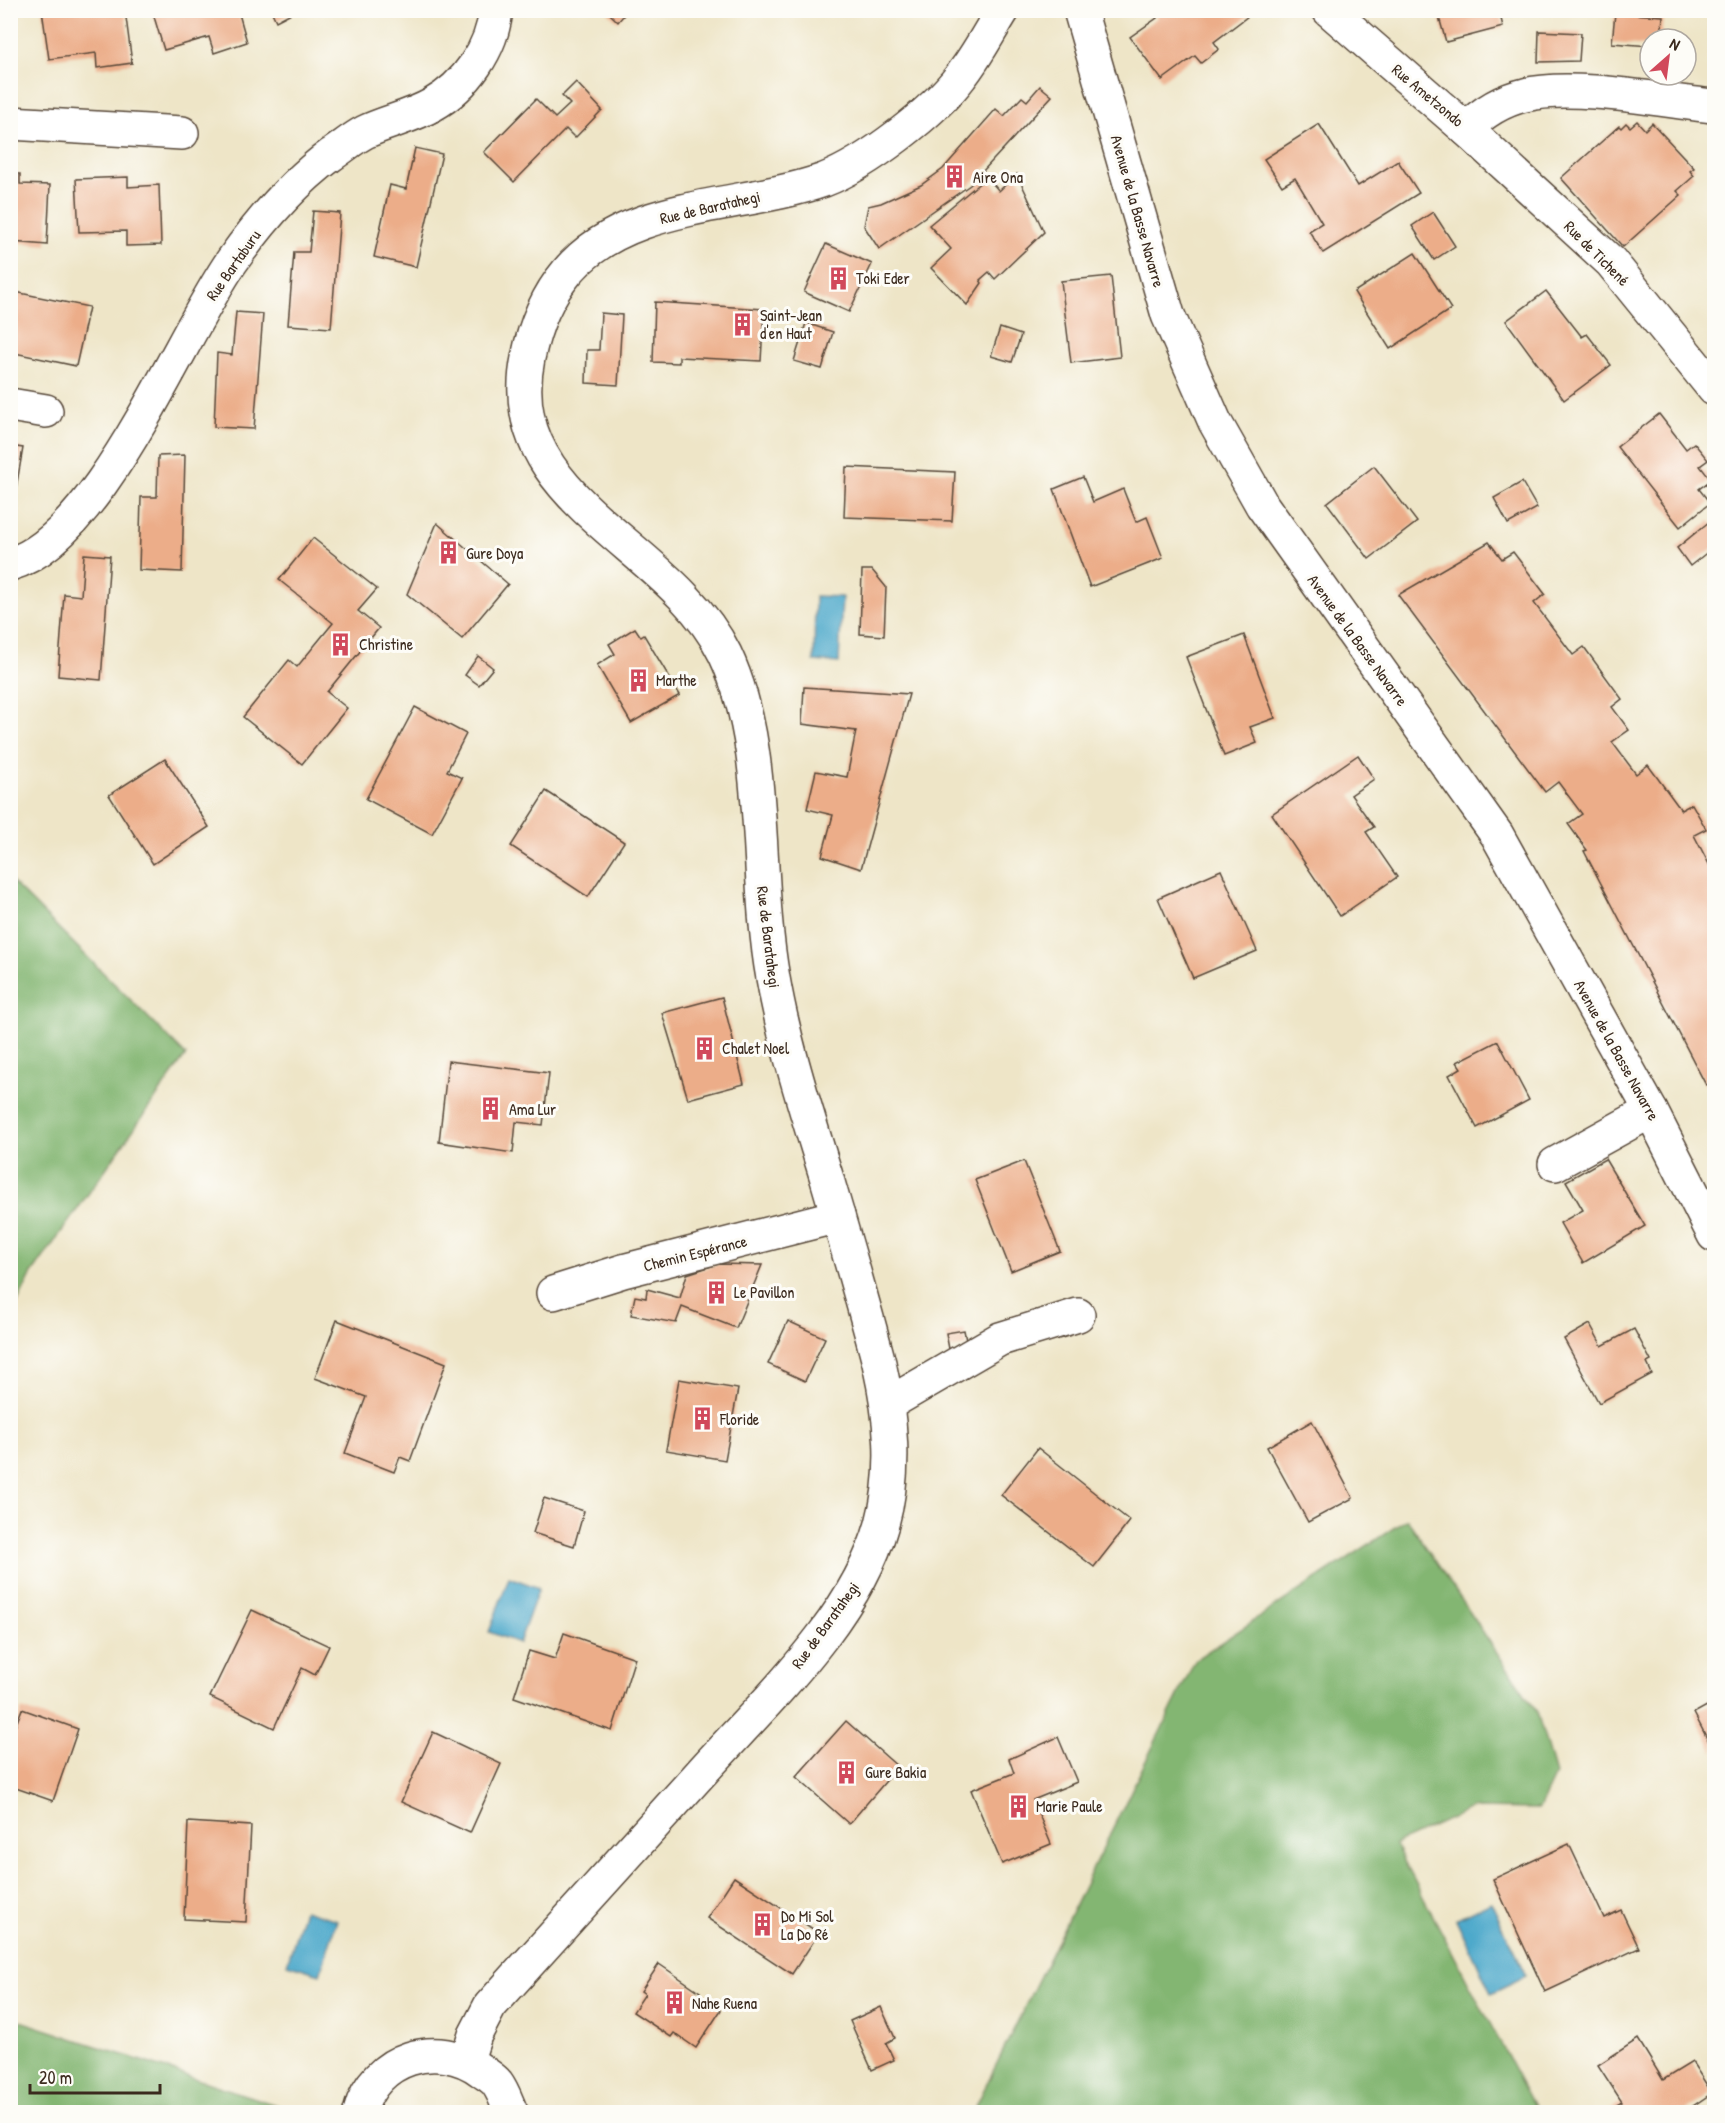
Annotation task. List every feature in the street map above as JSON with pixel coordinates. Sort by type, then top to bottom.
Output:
[{"type":"street","name":"Rue de Baratahegi","points":[[467,2060],[475,2035],[490,2006],[786,1678],[842,1607],[865,1566],[882,1525],[890,1486],[891,1447],[888,1404],[879,1363],[838,1215],[788,1051],[772,976],[764,917],[754,768],[748,725],[738,688],[724,652],[703,618],[685,597],[562,487],[544,462],[530,435],[525,405],[525,370],[532,334],[565,274],[584,255],[614,235],[677,212],[826,179],[900,136],[961,77],[1003,10]]},
{"type":"street","name":"Avenue de la Basse Navarre","points":[[1080,10],[1168,315],[1215,422],[1269,515],[1497,835],[1651,1111],[1714,1234]]},
{"type":"street","name":"Rue Ametzondo","points":[[1329,10],[1466,129],[1482,113],[1526,95],[1572,91],[1714,106]]},
{"type":"street","name":"Rue Bartaburu","points":[[10,564],[50,541],[74,520],[104,481],[126,446],[182,342],[232,262],[276,207],[328,157],[362,134],[432,105],[455,87],[476,65],[489,40],[496,12]]},
{"type":"street","points":[[10,123],[182,133]]},
{"type":"street","name":"Rue de Tichené","points":[[1466,129],[1611,262],[1714,389]]},
{"type":"street","points":[[10,405],[46,411]]},
{"type":"street","points":[[1555,1164],[1651,1111]]},
{"type":"street","name":"Chemin Espérance","points":[[553,1293],[623,1271],[838,1215]]},
{"type":"street","points":[[888,1404],[1000,1339],[1078,1315]]},
{"type":"street","points":[[360,2112],[364,2098],[382,2074],[407,2058],[437,2053],[467,2060],[496,2082],[511,2112]]},
{"type":"green space","points":[[11,881],[186,1055],[31,1275],[11,1316]]},
{"type":"green space","points":[[1407,1519],[1537,1712],[1555,1775],[1539,1809],[1473,1808],[1395,1844],[1537,2112],[973,2112],[1196,1659]]},
{"type":"green space","points":[[11,2018],[297,2112],[11,2112]]},
{"type":"water","points":[[815,596],[842,597],[839,663],[814,661]]},
{"type":"water","points":[[509,1577],[539,1588],[519,1643],[489,1632]]},
{"type":"water","points":[[1491,1902],[1526,1976],[1491,1993],[1456,1919]]},
{"type":"water","points":[[304,1910],[337,1920],[320,1974],[287,1964]]},
{"type":"building","points":[[42,10],[125,10],[132,63],[97,68],[96,53],[49,59]]},
{"type":"building","points":[[152,10],[238,10],[247,42],[214,53],[209,37],[164,50]]},
{"type":"building","points":[[271,10],[297,10],[276,21]]},
{"type":"building","points":[[606,10],[628,10],[618,22]]},
{"type":"building","points":[[1152,10],[1256,10],[1214,42],[1219,49],[1201,63],[1195,56],[1162,80],[1130,37],[1157,18]]},
{"type":"building","points":[[1437,10],[1499,10],[1503,27],[1446,42]]},
{"type":"building","points":[[1615,13],[1663,16],[1662,27],[1638,27],[1638,45],[1612,43]]},
{"type":"building","points":[[1539,31],[1581,33],[1579,61],[1538,62]]},
{"type":"building","points":[[576,82],[602,110],[575,138],[566,129],[514,182],[484,152],[536,99],[555,118],[570,104],[562,96]]},
{"type":"building","name":"Aire Ona","points":[[1040,86],[1052,96],[970,185],[879,249],[864,226],[868,206],[881,203],[921,185],[943,169],[996,109],[1004,116],[1022,97],[1027,101]]},
{"type":"building","points":[[1637,121],[1645,130],[1652,123],[1694,168],[1690,171],[1694,176],[1677,191],[1681,195],[1623,247],[1561,178],[1619,126],[1621,128],[1626,123],[1630,127]]},
{"type":"building","points":[[1319,124],[1358,186],[1398,161],[1419,193],[1323,253],[1309,231],[1322,223],[1295,178],[1282,186],[1264,159]]},
{"type":"building","points":[[415,148],[442,154],[416,267],[374,257],[390,185],[406,189]]},
{"type":"building","points":[[10,174],[20,174],[20,184],[50,185],[47,245],[12,242]]},
{"type":"building","points":[[1017,174],[1044,232],[995,279],[989,272],[980,280],[982,283],[967,305],[931,268],[951,249],[929,225],[987,177],[999,191]]},
{"type":"building","points":[[128,177],[128,187],[159,185],[161,245],[126,246],[126,231],[79,232],[76,179]]},
{"type":"building","points":[[313,211],[340,213],[331,328],[288,325],[294,252],[309,252]]},
{"type":"building","points":[[1433,212],[1455,246],[1434,260],[1412,226]]},
{"type":"building","name":"Toki Eder","points":[[826,244],[872,264],[849,312],[804,292]]},
{"type":"building","points":[[1415,253],[1451,309],[1390,349],[1354,292]]},
{"type":"building","points":[[1111,276],[1120,357],[1071,363],[1061,281]]},
{"type":"building","points":[[10,291],[89,307],[76,366],[10,352]]},
{"type":"building","points":[[1546,291],[1582,337],[1587,334],[1611,365],[1564,400],[1506,321]]},
{"type":"building","points":[[655,302],[764,309],[761,361],[679,357],[679,363],[653,362]]},
{"type":"building","points":[[236,312],[263,314],[254,429],[214,427],[217,353],[232,355]]},
{"type":"building","points":[[601,313],[622,315],[618,385],[586,383],[587,350],[599,350]]},
{"type":"building","points":[[806,323],[833,332],[822,369],[794,361]]},
{"type":"building","points":[[1000,328],[1021,335],[1012,362],[991,356]]},
{"type":"building","points":[[1659,414],[1686,449],[1694,443],[1708,460],[1700,466],[1711,480],[1699,489],[1710,503],[1680,527],[1617,447]]},
{"type":"building","points":[[10,446],[23,448],[13,506],[10,506]]},
{"type":"building","points":[[185,455],[182,572],[139,570],[141,497],[157,497],[158,456]]},
{"type":"building","points":[[1374,466],[1417,522],[1369,559],[1327,503]]},
{"type":"building","points":[[846,467],[955,472],[952,521],[844,517]]},
{"type":"building","points":[[1083,477],[1093,502],[1123,489],[1136,522],[1147,517],[1163,558],[1090,587],[1054,489]]},
{"type":"building","points":[[1522,482],[1537,508],[1508,524],[1494,498]]},
{"type":"building","points":[[1710,521],[1714,527],[1714,547],[1690,566],[1677,548]]},
{"type":"building","name":"Gure Doya","points":[[437,523],[508,584],[462,639],[407,594]]},
{"type":"building","name":"Christine","points":[[313,538],[377,589],[358,611],[379,628],[327,692],[347,708],[302,764],[243,717],[289,660],[297,667],[333,623],[279,580]]},
{"type":"building","points":[[1489,542],[1502,559],[1513,552],[1545,594],[1534,603],[1573,655],[1584,647],[1622,699],[1612,707],[1629,730],[1612,742],[1636,774],[1648,765],[1681,810],[1692,804],[1706,829],[1694,835],[1714,874],[1714,1079],[1706,1085],[1584,851],[1587,850],[1568,824],[1582,814],[1558,782],[1545,792],[1398,595]]},
{"type":"building","points":[[84,554],[110,556],[101,680],[58,676],[64,594],[81,596]]},
{"type":"building","points":[[862,570],[872,570],[886,587],[884,636],[860,634]]},
{"type":"building","name":"Marthe","points":[[635,628],[641,637],[644,635],[680,695],[631,723],[597,665],[615,654],[609,644]]},
{"type":"building","points":[[1244,635],[1275,718],[1250,727],[1257,743],[1224,756],[1186,657]]},
{"type":"building","points":[[478,656],[493,668],[479,685],[465,675]]},
{"type":"building","points":[[804,687],[909,694],[861,869],[822,856],[833,815],[807,809],[816,771],[847,777],[856,731],[802,724]]},
{"type":"building","points":[[415,707],[466,734],[447,771],[462,778],[432,834],[366,799]]},
{"type":"building","points":[[1358,755],[1374,779],[1351,795],[1374,827],[1366,832],[1397,877],[1340,916],[1272,814]]},
{"type":"building","points":[[165,759],[209,827],[153,864],[109,795]]},
{"type":"building","points":[[546,791],[624,842],[588,897],[511,846]]},
{"type":"building","points":[[1221,870],[1257,951],[1193,978],[1158,898]]},
{"type":"building","name":"Chalet Noel","points":[[722,997],[744,1084],[688,1099],[662,1013]]},
{"type":"building","points":[[1498,1041],[1529,1100],[1477,1128],[1449,1075],[1461,1068],[1457,1062]]},
{"type":"building","points":[[448,1061],[549,1073],[543,1125],[516,1122],[513,1153],[439,1142]]},
{"type":"building","points":[[1605,1159],[1645,1226],[1583,1263],[1560,1223],[1583,1210],[1566,1181]]},
{"type":"building","points":[[1024,1161],[1060,1251],[1011,1271],[975,1180]]},
{"type":"building","name":"Le Pavillon","points":[[718,1264],[762,1265],[736,1328],[682,1307],[676,1323],[631,1315],[635,1296],[646,1298],[647,1289],[680,1298],[687,1274]]},
{"type":"building","points":[[337,1320],[446,1363],[410,1461],[400,1457],[394,1472],[345,1453],[366,1397],[315,1378]]},
{"type":"building","points":[[788,1321],[825,1338],[805,1381],[768,1364]]},
{"type":"building","points":[[1590,1324],[1602,1346],[1634,1329],[1651,1361],[1647,1363],[1652,1374],[1599,1403],[1564,1339]]},
{"type":"building","points":[[964,1330],[967,1346],[949,1349],[946,1333]]},
{"type":"building","name":"Floride","points":[[679,1379],[738,1389],[725,1460],[666,1450]]},
{"type":"building","points":[[1312,1421],[1353,1498],[1308,1522],[1267,1447]]},
{"type":"building","points":[[1038,1448],[1130,1521],[1094,1567],[1001,1495]]},
{"type":"building","points":[[544,1498],[584,1511],[574,1546],[533,1533]]},
{"type":"building","points":[[252,1610],[329,1646],[315,1675],[302,1668],[274,1728],[210,1697]]},
{"type":"building","points":[[564,1633],[635,1658],[612,1731],[514,1697],[529,1651],[555,1659]]},
{"type":"building","points":[[1714,1702],[1714,1752],[1694,1713]]},
{"type":"building","points":[[22,1709],[78,1729],[53,1801],[10,1786],[10,1740]]},
{"type":"building","name":"Gure Bakia","points":[[846,1721],[898,1767],[849,1824],[796,1777]]},
{"type":"building","points":[[433,1732],[501,1764],[470,1833],[401,1802]]},
{"type":"building","name":"Marie Paule","points":[[1058,1737],[1077,1782],[1033,1800],[1051,1844],[1002,1864],[971,1790],[1014,1773],[1009,1759]]},
{"type":"building","points":[[188,1822],[251,1826],[246,1922],[184,1919]]},
{"type":"building","points":[[1569,1844],[1604,1918],[1621,1910],[1639,1948],[1545,1992],[1493,1879]]},
{"type":"building","name":"Do Mi Sol La Do Ré","points":[[734,1877],[819,1933],[792,1974],[707,1918]]},
{"type":"building","name":"Nahe Ruena","points":[[659,1964],[700,1992],[698,1996],[721,2010],[696,2048],[674,2033],[671,2037],[633,2012],[645,1994],[641,1991]]},
{"type":"building","points":[[881,2007],[895,2038],[886,2043],[894,2060],[872,2070],[850,2021]]},
{"type":"building","points":[[1638,2039],[1663,2080],[1692,2062],[1712,2093],[1684,2112],[1605,2112],[1622,2102],[1598,2065]]},
{"type":"place","name":"Aire Ona","points":[[955,177]]},
{"type":"place","name":"Toki Eder","points":[[838,278]]},
{"type":"place","name":"Saint-Jean d'en Haut","points":[[742,324]]},
{"type":"place","name":"Gure Doya","points":[[448,553]]},
{"type":"place","name":"Christine","points":[[341,644]]},
{"type":"place","name":"Marthe","points":[[638,680]]},
{"type":"place","name":"Chalet Noel","points":[[704,1048]]},
{"type":"place","name":"Ama Lur","points":[[491,1109]]},
{"type":"place","name":"Le Pavillon","points":[[716,1292]]},
{"type":"place","name":"Floride","points":[[702,1419]]},
{"type":"place","name":"Gure Bakia","points":[[847,1772]]},
{"type":"place","name":"Marie Paule","points":[[1018,1806]]},
{"type":"place","name":"Do Mi Sol La Do Ré","points":[[763,1925]]},
{"type":"place","name":"Nahe Ruena","points":[[674,2003]]}]
